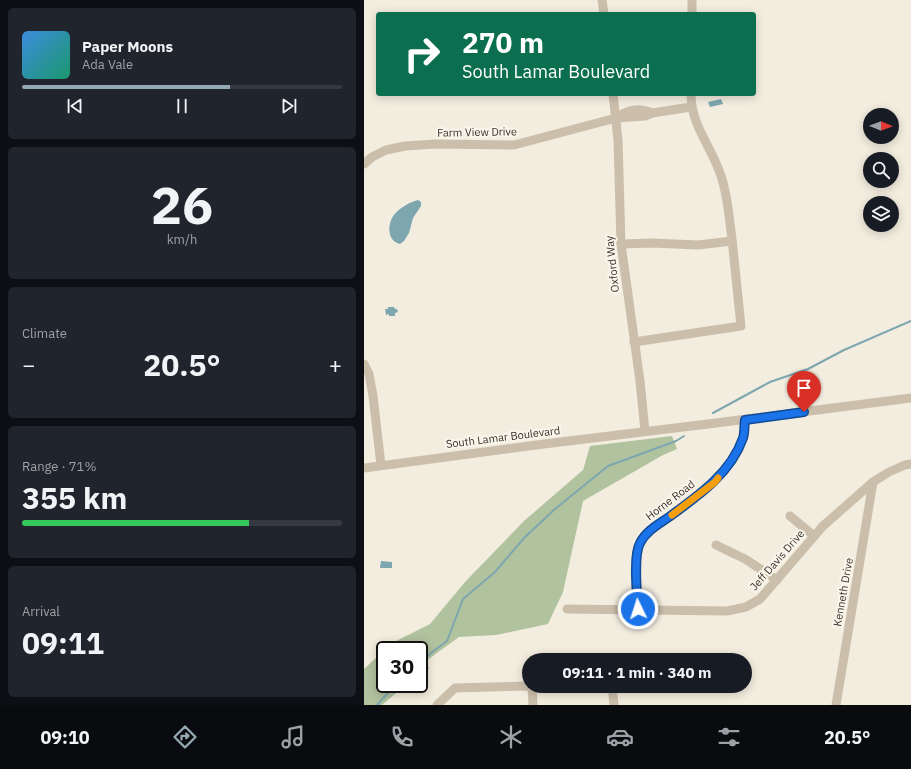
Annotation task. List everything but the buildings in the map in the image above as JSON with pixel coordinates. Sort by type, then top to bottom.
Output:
[{"type":"street","points":[[602,0],[604,12]]},
{"type":"street","points":[[692,0],[692,12]]},
{"type":"street","name":"Oxford Way","points":[[613,96],[618,140],[621,244],[645,431]]},
{"type":"street","points":[[634,342],[741,326],[728,209],[721,175],[698,128],[691,107],[691,96]]},
{"type":"street","name":"Farm View Drive","points":[[364,164],[372,157],[386,150],[405,146],[436,144],[514,145],[616,118],[645,116],[652,113],[691,107]]},
{"type":"street","points":[[621,244],[652,242],[698,245],[732,241]]},
{"type":"street","points":[[364,364],[369,374],[373,396],[381,465]]},
{"type":"street","points":[[745,420],[911,398]]},
{"type":"street","name":"South Lamar Boulevard","points":[[364,468],[645,431],[745,420]]},
{"type":"street","name":"Horne Road","points":[[638,609],[637,556],[640,543],[648,532],[715,482],[732,460],[743,437],[745,420]]},
{"type":"street","name":"Jeff Davis Drive","points":[[567,609],[638,609],[727,612],[746,607],[760,599],[823,526],[873,482],[889,472],[911,464]]},
{"type":"street","name":"Kenneth Drive","points":[[836,705],[873,482]]},
{"type":"street","points":[[790,516],[814,536]]},
{"type":"street","points":[[716,546],[745,559],[777,580]]},
{"type":"street","points":[[437,705],[455,688],[522,686]]},
{"type":"street","points":[[531,693],[534,705]]},
{"type":"street","points":[[613,693],[614,705]]},
{"type":"green space","points":[[672,436],[677,449],[663,455],[583,501],[563,592],[548,624],[496,635],[459,637],[428,659],[428,641],[396,641],[430,624],[465,582],[524,521],[583,470],[590,446]]},
{"type":"green space","points":[[376,658],[376,693],[396,693],[382,705],[364,705],[364,669]]},
{"type":"water","points":[[721,99],[723,104],[710,107],[708,102]]},
{"type":"water","points":[[418,200],[421,202],[421,206],[413,218],[409,233],[400,244],[391,236],[389,227],[390,223],[396,212],[408,204]]},
{"type":"water","points":[[388,307],[394,307],[397,309],[398,312],[395,313],[395,316],[389,316],[389,314],[386,315],[385,309],[388,309]]},
{"type":"water","points":[[381,561],[392,562],[392,568],[380,568]]},
{"type":"waterway","points":[[713,413],[770,382],[808,369],[844,350],[911,321]]},
{"type":"waterway","points":[[428,655],[447,641],[463,599],[495,572],[525,537],[555,509],[608,466],[676,441],[684,436]]},
{"type":"waterway","points":[[377,705],[388,693]]},
{"type":"slow traffic","points":[[672,515],[715,482],[718,478]]},
{"type":"route","points":[[638,609],[636,581],[637,553],[640,543],[648,532],[715,482],[732,460],[743,437],[745,420],[804,412]]}]
